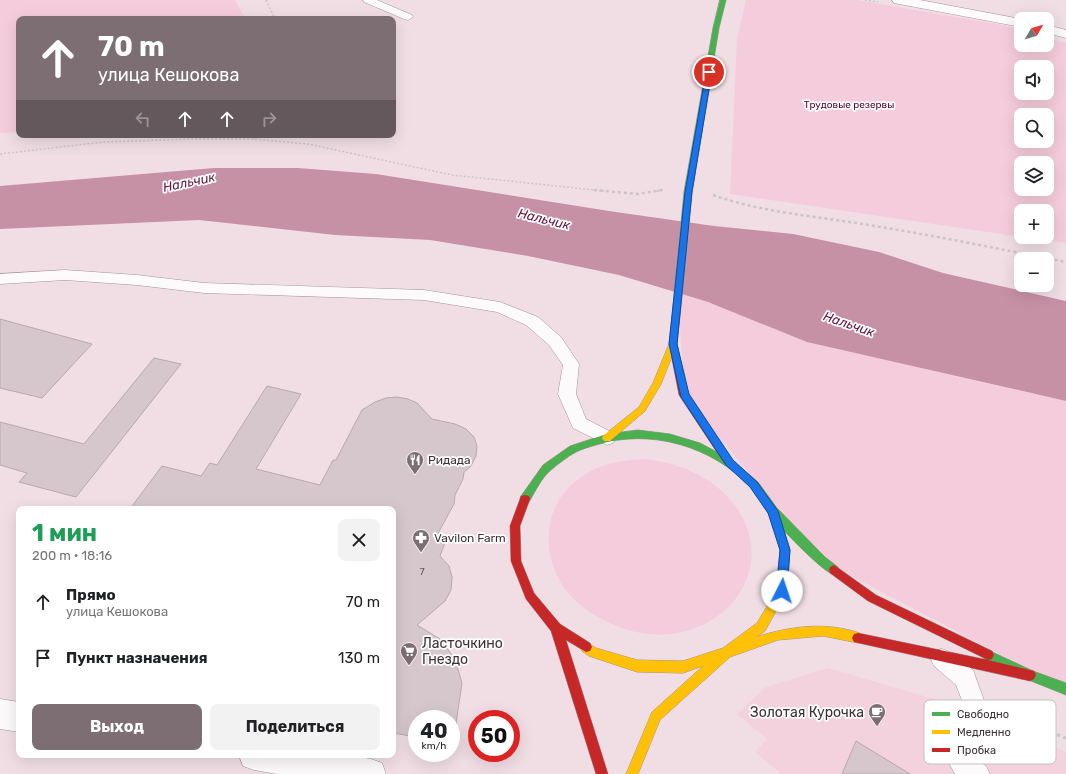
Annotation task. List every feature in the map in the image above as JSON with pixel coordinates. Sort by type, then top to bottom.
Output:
[{"type":"main road","points":[[722,0],[688,192],[673,344],[684,395],[729,463]]},
{"type":"main road","points":[[607,438],[642,409],[657,384],[673,344]]},
{"type":"main road","points":[[1030,675],[823,631],[778,635],[683,667],[637,666],[593,652],[556,628],[530,596],[516,561],[515,526],[526,495],[546,468],[574,449],[607,438],[638,434],[670,438],[700,447],[729,463],[754,485],[773,511],[821,560],[872,598],[1030,675],[1066,689]]},
{"type":"main road","points":[[632,774],[656,716],[724,654],[761,627],[782,591],[785,550],[773,511]]},
{"type":"main road","points":[[556,628],[602,774]]},
{"type":"street","points":[[899,0],[1014,22]]},
{"type":"street","points":[[1054,31],[1066,34]]},
{"type":"street","points":[[0,714],[16,717]]},
{"type":"street","points":[[272,758],[371,774]]},
{"type":"lane","points":[[368,0],[408,17]]},
{"type":"lane","points":[[0,278],[64,275],[137,280],[204,288],[424,295],[500,307],[532,321],[555,341],[570,364],[567,394],[579,423],[607,438]]},
{"type":"lane","points":[[939,656],[965,678],[973,700]]},
{"type":"lane","points":[[962,764],[978,774]]},
{"type":"path","points":[[266,0],[274,16]]},
{"type":"path","points":[[0,154],[104,142],[254,139],[308,144],[452,176],[638,194],[668,188]]},
{"type":"path","points":[[706,193],[733,203],[768,210],[851,222],[1066,262]]},
{"type":"path","points":[[1056,734],[1066,738]]},
{"type":"shaded area","name":"Золотая Курочка","points":[[828,668],[938,700],[924,700],[924,764],[1056,764],[1056,748],[1066,752],[1066,774],[781,774],[755,752],[767,739],[737,714],[766,687]]},
{"type":"green space","points":[[0,0],[235,0],[243,16],[16,16],[16,132],[0,133]]},
{"type":"green space","name":"Трудовые резервы","points":[[746,0],[857,0],[1002,25],[1014,28],[1014,52],[1054,52],[1054,40],[1066,43],[1066,243],[1054,241],[1054,204],[1014,204],[1014,236],[730,194],[737,39]]},
{"type":"green space","points":[[678,293],[954,376],[1066,401],[1066,689],[821,560],[684,395]]},
{"type":"green space","points":[[645,459],[670,464],[694,472],[716,486],[734,504],[746,525],[751,546],[750,566],[744,585],[733,602],[718,616],[699,627],[677,633],[661,635],[635,632],[612,624],[591,613],[567,592],[555,570],[550,554],[548,538],[550,523],[555,508],[563,494],[574,482],[589,472],[602,466],[623,461]]},
{"type":"water","name":"Нальчик","points":[[214,168],[298,168],[376,174],[609,211],[714,226],[793,234],[879,252],[943,273],[1014,289],[1014,292],[1026,292],[1066,301],[1066,401],[807,342],[708,302],[619,275],[528,256],[430,240],[335,235],[199,220],[0,229],[0,186]]},
{"type":"building","points":[[0,319],[92,344],[42,398],[0,388]]},
{"type":"building","points":[[154,358],[181,364],[76,497],[19,482],[27,473],[0,465],[0,422],[84,444]]},
{"type":"building","points":[[267,386],[301,394],[256,469],[320,485],[333,460],[336,460],[362,410],[375,402],[386,398],[397,397],[408,399],[417,403],[432,419],[455,424],[466,429],[474,437],[477,446],[476,456],[471,466],[464,472],[463,479],[455,495],[454,504],[436,537],[446,540],[440,556],[449,566],[452,577],[451,590],[445,601],[417,625],[440,639],[455,659],[462,683],[458,710],[408,710],[408,736],[396,734],[396,506],[132,506],[162,466],[201,476],[210,463],[217,465]]},
{"type":"building","points":[[856,741],[910,774],[842,774]]},
{"type":"traffic: fast","points":[[677,306],[688,192],[716,28],[723,0]]},
{"type":"traffic: fast","points":[[525,499],[546,468],[573,449],[607,438],[638,434],[670,438],[700,447],[729,463],[754,485],[773,511],[821,560],[834,570]]},
{"type":"traffic: fast","points":[[988,655],[1030,675],[1066,689]]},
{"type":"traffic: slow","points":[[607,438],[642,409],[657,384],[673,344]]},
{"type":"traffic: slow","points":[[632,774],[656,716],[724,654],[761,627],[782,591],[785,550],[774,514]]},
{"type":"traffic: slow","points":[[586,647],[593,652],[637,666],[683,667],[778,635],[823,631],[858,638]]},
{"type":"traffic: jam","points":[[677,306],[673,344],[684,395],[727,460]]},
{"type":"traffic: jam","points":[[525,499],[515,526],[516,561],[530,596],[556,628],[586,647]]},
{"type":"traffic: jam","points":[[834,570],[872,598],[988,655]]},
{"type":"traffic: jam","points":[[556,628],[602,774]]},
{"type":"traffic: jam","points":[[858,638],[1030,675]]},
{"type":"place","name":"Ридада","points":[[415,475]]},
{"type":"place","name":"Vavilon Farm","points":[[421,553]]},
{"type":"place","name":"Ласточкино Гнездо","points":[[409,666]]},
{"type":"place","name":"Золотая Курочка","points":[[877,727]]},
{"type":"route","points":[[709,72],[688,192],[673,344],[684,395],[729,463],[754,485],[773,511],[785,550],[782,591]]}]
